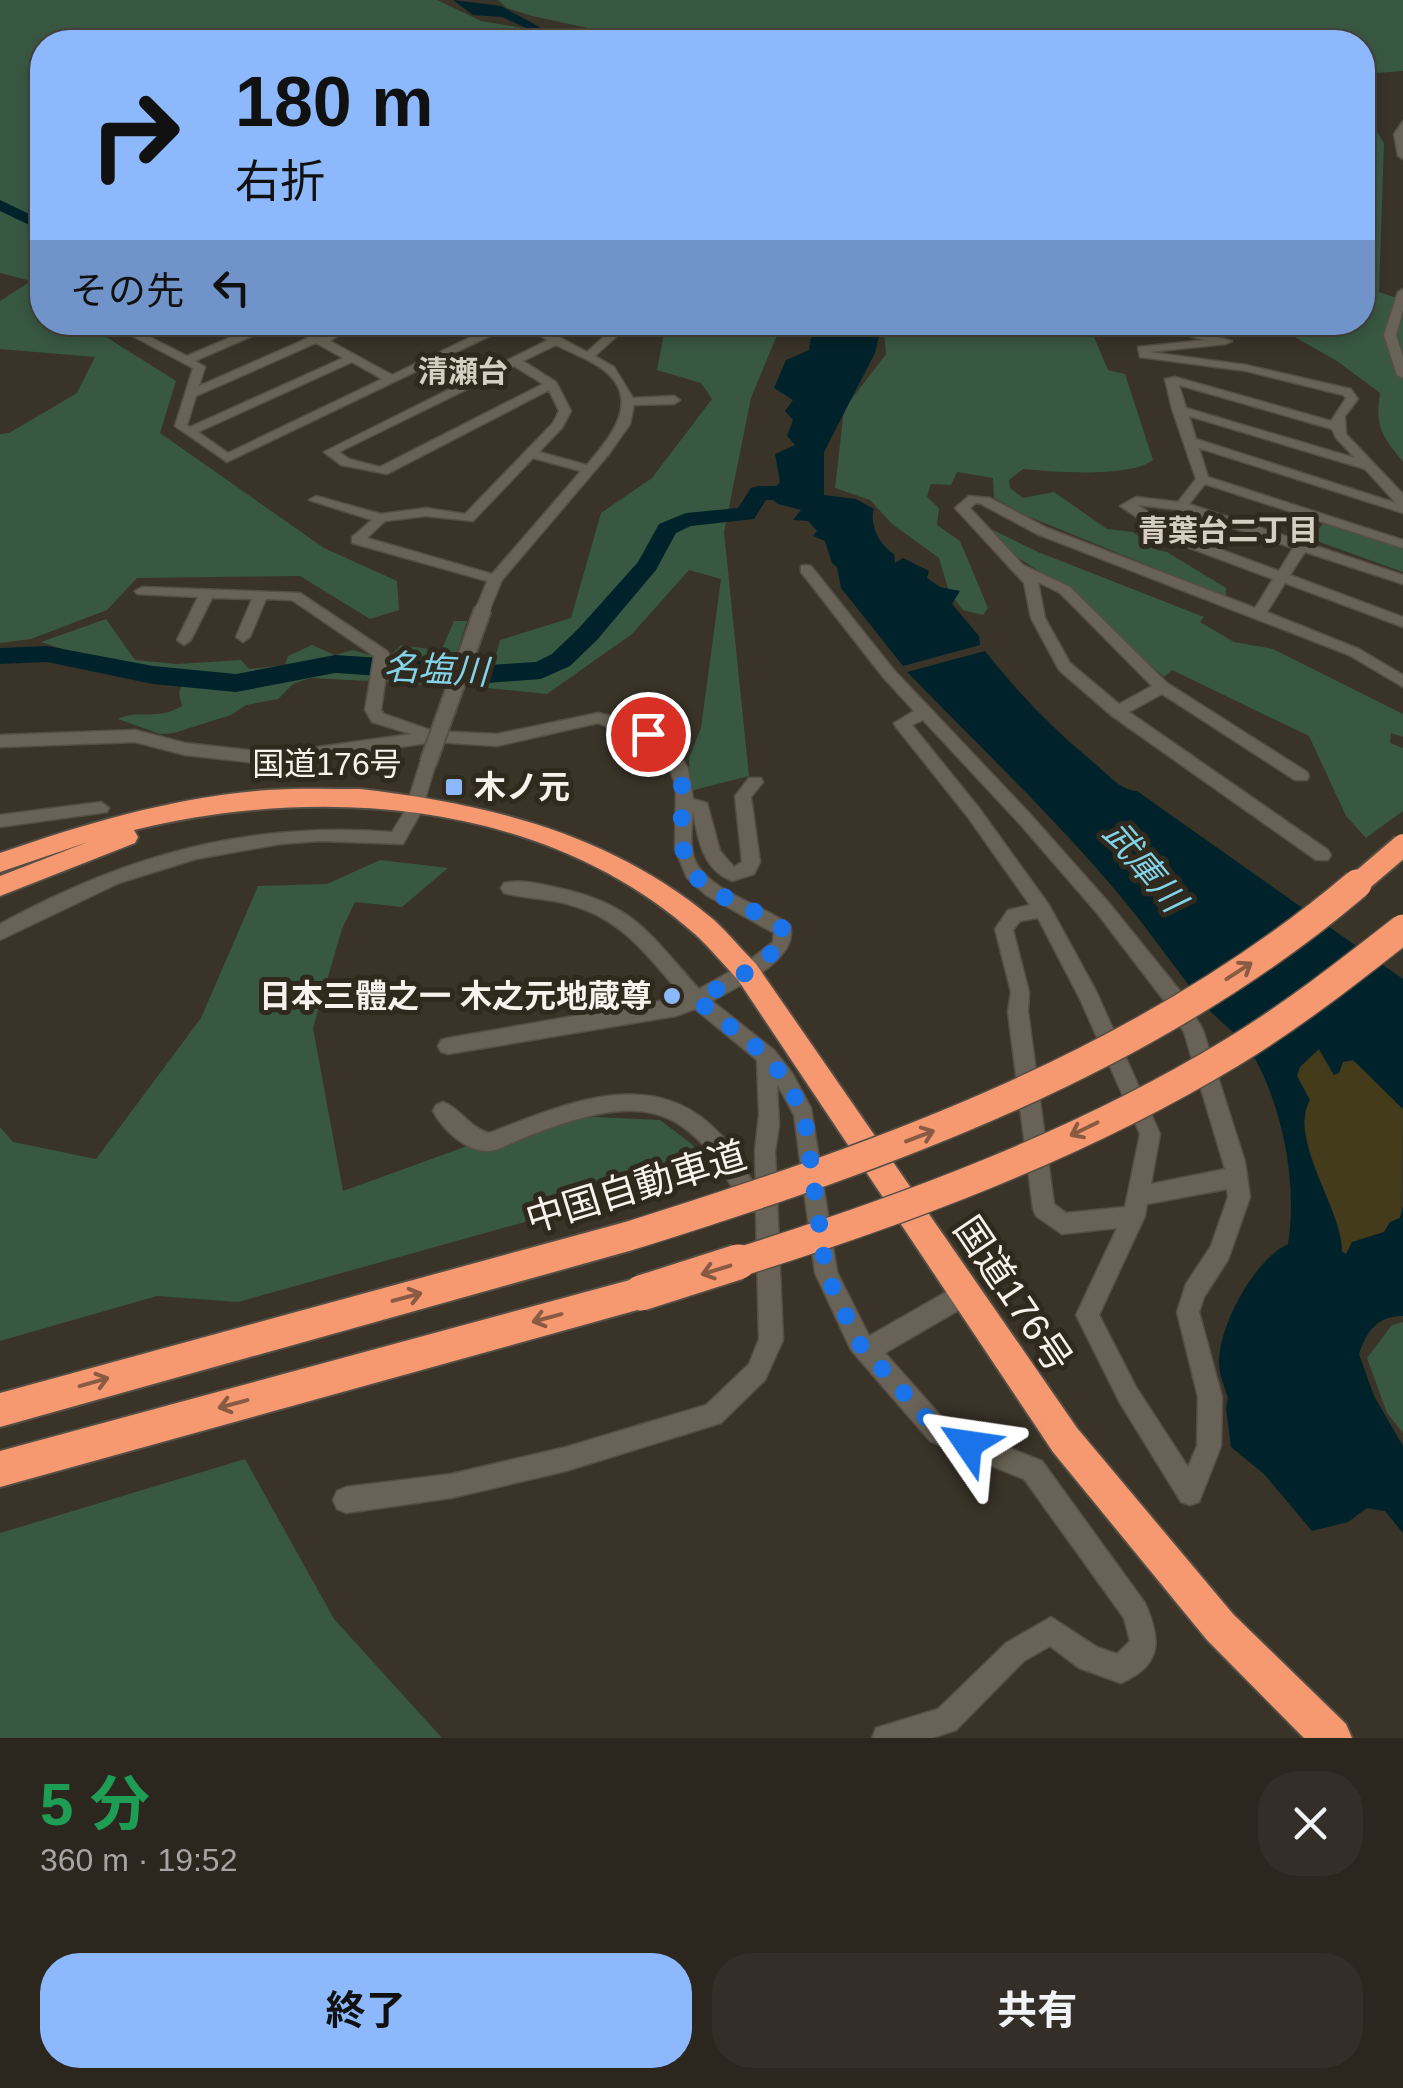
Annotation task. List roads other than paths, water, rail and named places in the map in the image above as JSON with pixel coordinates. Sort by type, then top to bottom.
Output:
[{"type":"highway","name":"国道176号","points":[[0,863],[77,834],[209,806],[271,798],[415,806],[524,839],[646,886],[701,924],[747,972],[962,1295],[1065,1440],[1220,1626],[1332,1738]]},
{"type":"highway","name":"国道176号","points":[[0,886],[126,837],[219,816],[415,806]]},
{"type":"highway","name":"中国自動車道","points":[[0,1410],[629,1236],[858,1161],[966,1118],[1139,1032],[1282,942],[1340,900],[1403,845]]},
{"type":"highway","points":[[0,1469],[641,1293],[897,1208],[1079,1132],[1252,1039],[1324,991],[1403,929]]},
{"type":"street","points":[[1403,124],[1398,134],[1403,156]]},
{"type":"street","points":[[1403,292],[1390,336],[1403,374]]},
{"type":"street","points":[[137,335],[200,367],[181,426],[227,458],[485,335]]},
{"type":"street","points":[[187,360],[246,335]]},
{"type":"street","points":[[309,335],[392,380]]},
{"type":"street","points":[[193,393],[327,335]]},
{"type":"street","points":[[0,933],[40,909],[145,867],[239,844],[317,835],[397,839],[415,806],[495,578],[624,424],[626,393],[610,369],[547,335]]},
{"type":"street","points":[[590,356],[613,335]]},
{"type":"street","points":[[1202,478],[1170,379],[1140,350],[1226,340],[1203,335]]},
{"type":"street","points":[[552,384],[382,471],[345,462],[330,452],[556,340]]},
{"type":"street","points":[[1150,356],[1246,368],[1338,388],[1352,399],[1338,415],[1336,426],[1345,444],[1403,506]]},
{"type":"street","points":[[190,432],[352,358]]},
{"type":"street","points":[[316,500],[381,518],[426,512],[458,520],[468,518],[558,425],[565,410],[561,394],[552,384],[514,361]]},
{"type":"street","points":[[1170,379],[1336,426]]},
{"type":"street","points":[[627,402],[674,400]]},
{"type":"street","points":[[1178,409],[1364,465]]},
{"type":"street","points":[[1190,441],[1403,506]]},
{"type":"street","points":[[530,454],[589,469]]},
{"type":"street","points":[[1180,506],[1202,478]]},
{"type":"street","points":[[1202,478],[1403,544]]},
{"type":"street","points":[[1322,855],[1118,712],[1064,666],[1038,618],[1031,582],[962,508],[974,499],[985,501],[1042,531],[1354,652],[1403,682]]},
{"type":"street","points":[[1403,580],[1180,506],[1136,501],[1128,506],[1179,539],[1403,622]]},
{"type":"street","points":[[381,518],[357,540],[495,578]]},
{"type":"street","points":[[1257,616],[1302,545]]},
{"type":"street","points":[[1014,564],[1065,590],[1162,686],[1300,776]]},
{"type":"street","points":[[806,569],[923,712],[1025,819],[1173,997],[1193,1030],[1237,1177],[1239,1197],[1229,1232],[1194,1292],[1188,1312],[1210,1397],[1209,1446],[1190,1493],[1128,1395],[1087,1315],[1136,1206],[1150,1134],[1089,998],[1043,910],[973,812],[902,723],[923,712]]},
{"type":"street","points":[[142,591],[295,596],[382,654],[373,710],[378,718],[435,736]]},
{"type":"street","points":[[184,640],[207,593]]},
{"type":"street","points":[[243,637],[261,595]]},
{"type":"street","points":[[1118,712],[1162,686]]},
{"type":"street","points":[[0,741],[136,736],[185,749],[275,760],[435,736],[497,740],[598,718],[664,742],[680,774],[686,802],[682,841],[695,876],[784,930],[781,946],[747,972],[676,1008],[448,1046]]},
{"type":"street","points":[[686,802],[701,807],[708,850],[718,866],[732,874],[748,869],[751,862],[744,796],[755,782]]},
{"type":"street","points":[[0,821],[100,808]]},
{"type":"street","points":[[510,888],[554,892],[603,908],[647,940],[697,1000],[767,1056],[804,1114],[826,1273],[858,1342],[939,1432],[1032,1470],[1136,1612],[1144,1646],[1121,1669],[1090,1658],[1051,1630],[1015,1652],[946,1720],[886,1738]]},
{"type":"street","points":[[1043,910],[1014,915],[1004,929],[1020,992],[1018,1012],[1044,1209],[1062,1224],[1237,1177]]},
{"type":"street","points":[[346,1500],[489,1477],[713,1414],[757,1372],[771,1340],[765,1151],[772,1125],[765,1080],[767,1056]]},
{"type":"street","points":[[443,1111],[472,1138],[489,1142],[594,1104],[628,1100],[658,1105],[685,1116],[712,1138],[768,1226]]},
{"type":"street","points":[[866,1351],[962,1295]]},
{"type":"water","points":[[453,0],[501,6],[541,28],[569,30],[531,30],[502,17],[473,15]]},
{"type":"water","points":[[879,335],[875,353],[824,452],[824,495],[856,499],[874,509],[876,533],[894,554],[895,563],[903,558],[929,571],[927,578],[940,587],[960,591],[952,604],[979,636],[980,645],[903,666],[841,588],[825,541],[813,536],[817,531],[808,521],[793,520],[801,510],[778,504],[768,495],[780,482],[775,454],[795,445],[787,436],[793,420],[785,411],[793,400],[774,388],[786,360],[809,350],[811,338]]},
{"type":"water","name":"武庫川","points":[[985,651],[1036,710],[1114,780],[1137,791],[1403,979],[1403,1109],[1353,1060],[1343,1062],[1334,1075],[1319,1049],[1300,1067],[1297,1076],[1310,1100],[1305,1135],[1334,1216],[1342,1252],[1346,1254],[1352,1242],[1384,1232],[1390,1222],[1400,1218],[1403,1207],[1403,1316],[1374,1326],[1359,1354],[1374,1396],[1403,1446],[1403,1533],[1385,1511],[1367,1508],[1348,1522],[1312,1531],[1264,1474],[1231,1447],[1228,1398],[1219,1366],[1225,1329],[1251,1278],[1288,1244],[1290,1177],[1276,1110],[1248,1048],[1200,1000],[1122,898],[1044,811],[907,672]]},
{"type":"waterway","points":[[0,205],[30,220]]},
{"type":"waterway","name":"名塩川","points":[[0,656],[47,654],[153,675],[236,683],[335,664],[488,674],[541,670],[561,660],[588,634],[648,565],[667,529],[686,520],[746,514],[759,493],[798,493]]},
{"type":"place","name":"木ノ元","points":[[454,787]]},
{"type":"place","name":"日本三體之一 木之元地蔵尊","points":[[672,996]]},
{"type":"district","name":"清瀬台","points":[[463,371]]},
{"type":"district","name":"青葉台二丁目","points":[[1228,530]]}]
